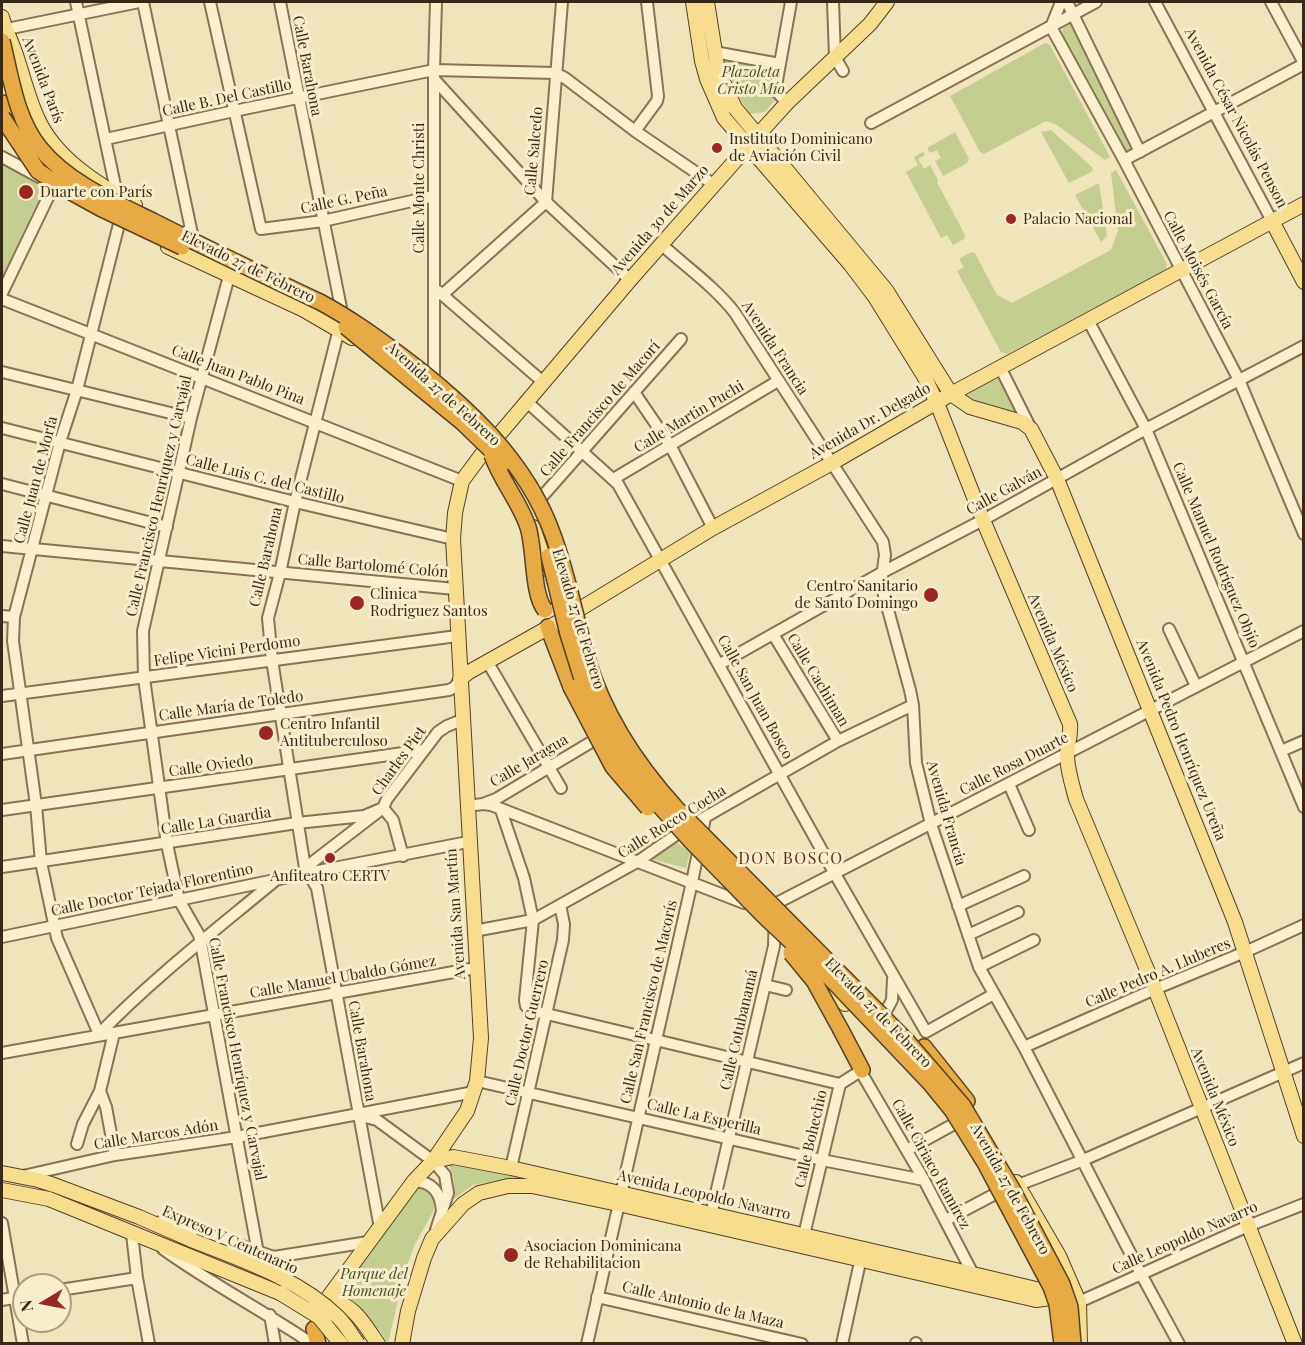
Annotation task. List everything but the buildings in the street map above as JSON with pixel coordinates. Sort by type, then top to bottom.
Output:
[{"type":"highway","name":"Elevado 27 de Febrero","points":[[3,33],[21,99],[34,132],[61,165],[106,191],[131,210],[351,319],[429,377],[491,434],[533,490],[548,522],[588,659],[605,705],[621,736],[663,794],[906,1040],[963,1106],[1011,1187],[1062,1284],[1070,1307],[1077,1344]]},
{"type":"highway","name":"Elevado 27 de Febrero","points":[[2,110],[39,174],[100,208],[337,320],[491,445],[525,495],[535,516],[551,563],[568,634],[595,709],[633,776],[694,848],[834,982],[930,1083],[952,1110],[985,1163],[1052,1287],[1057,1304],[1060,1344]]},
{"type":"highway","points":[[2,135],[39,174]]},
{"type":"highway","points":[[491,445],[494,462],[515,497],[528,527],[533,546],[538,598],[554,624],[571,687],[585,716],[623,781],[667,828],[694,848]]},
{"type":"highway","points":[[763,915],[769,929],[814,981],[862,1070]]},
{"type":"highway","points":[[802,936],[925,1039],[968,1103]]},
{"type":"main road","name":"Avenida México","points":[[693,2],[702,60],[710,87],[724,117],[752,141],[886,290],[951,394],[970,407],[1013,418],[1031,429]]},
{"type":"main road","name":"Avenida México","points":[[707,2],[718,71],[752,141],[875,297],[924,376],[937,403],[983,520],[1070,724],[1071,733],[1067,754],[1070,780],[1077,799],[1295,1343]]},
{"type":"main road","name":"Avenida 30 de Marzo","points":[[491,445],[526,401],[713,184],[787,103],[870,24],[887,2]]},
{"type":"main road","name":"Avenida París","points":[[3,33],[12,42],[37,118],[46,135],[67,159],[117,195]]},
{"type":"main road","name":"Avenida 27 de Febrero","points":[[39,174],[53,187],[119,224],[304,310],[339,329],[521,466],[541,498],[553,525],[601,686],[619,722],[643,760],[664,789],[701,823],[772,901],[924,1055],[968,1103],[1059,1256],[1078,1302],[1077,1344]]},
{"type":"main road","name":"Avenida 27 de Febrero","points":[[117,195],[341,308],[434,375],[491,445],[523,503],[543,554],[554,624],[603,735],[627,779],[694,848],[775,940],[789,949],[891,1048],[954,1124],[997,1193],[1051,1298],[1060,1344]]},
{"type":"main road","name":"Avenida Dr. Delgado","points":[[460,680],[487,661],[554,624],[713,528],[1000,367],[1304,204]]},
{"type":"main road","name":"Avenida César Nicolás Penson","points":[[1272,221],[1304,282]]},
{"type":"main road","name":"Avenida Pedro Henríquez Ureña","points":[[1031,429],[1057,478],[1235,922],[1304,1136]]},
{"type":"main road","name":"Avenida San Martín","points":[[313,1340],[327,1299],[414,1181],[433,1161],[467,1111],[476,1086],[481,1038],[468,842],[453,539],[455,513],[462,481],[491,445]]},
{"type":"main road","points":[[523,503],[535,604],[554,624]]},
{"type":"main road","name":"Avenida Leopoldo Navarro","points":[[433,1161],[453,1157],[511,1168],[620,1199],[862,1254],[1036,1300],[1051,1298],[1078,1302]]},
{"type":"main road","name":"Expreso V Centenario","points":[[2,1173],[54,1185],[139,1217],[268,1271],[311,1295],[340,1319],[358,1344]]},
{"type":"main road","name":"Avenida Leopoldo Navarro","points":[[402,1344],[408,1311],[423,1258],[432,1239],[463,1204],[479,1193],[508,1186],[532,1186],[620,1199]]},
{"type":"main road","name":"Expreso V Centenario","points":[[2,1190],[49,1199],[279,1293],[319,1317],[340,1344]]},
{"type":"main road","name":"Avenida Leopoldo Navarro","points":[[710,1220],[804,1235],[862,1254],[973,1274],[1036,1289],[1051,1298]]},
{"type":"main road","points":[[327,1299],[341,1302],[349,1307],[378,1344]]},
{"type":"main road","points":[[1060,1344],[1059,1320],[1062,1313],[1068,1310],[1074,1313],[1076,1318],[1077,1344]]},
{"type":"street","name":"Calle Juan de Morfa","points":[[76,2],[117,195],[119,224],[77,390],[60,442],[14,617],[13,641],[36,805],[41,862],[54,926],[64,958],[83,994],[99,1034]]},
{"type":"street","points":[[3,33],[78,13],[141,2],[170,124],[192,234]]},
{"type":"street","points":[[210,2],[234,111]]},
{"type":"street","name":"Calle Barahona","points":[[280,2],[341,308],[339,329],[268,618],[272,660],[297,823],[306,871],[317,888],[380,1228]]},
{"type":"street","name":"Calle Monte Christi","points":[[434,375],[438,291],[434,196],[436,2]]},
{"type":"street","name":"Calle Salcedo","points":[[438,291],[546,202],[562,2]]},
{"type":"street","points":[[635,131],[657,101],[658,96],[647,2]]},
{"type":"street","points":[[787,103],[778,93],[776,86],[791,2]]},
{"type":"street","points":[[834,2],[836,57],[843,71]]},
{"type":"street","points":[[1051,27],[1060,2]]},
{"type":"street","points":[[1068,2],[1140,152]]},
{"type":"street","points":[[871,123],[1096,2]]},
{"type":"street","name":"Avenida César Nicolás Penson","points":[[1155,2],[1272,221]]},
{"type":"street","points":[[1124,160],[1304,64],[1271,2]]},
{"type":"street","name":"Calle Moisés García","points":[[1051,27],[1124,160],[1239,380],[1304,534]]},
{"type":"street","points":[[714,52],[780,64]]},
{"type":"street","points":[[555,73],[713,184]]},
{"type":"street","name":"Calle B. Del Castillo","points":[[106,140],[170,124],[298,98],[434,74],[555,73]]},
{"type":"street","points":[[434,74],[546,202],[630,280]]},
{"type":"street","name":"Calle G. Peña","points":[[234,111],[261,230],[323,221],[434,196]]},
{"type":"street","points":[[2,157],[39,174]]},
{"type":"street","points":[[2,293],[53,187]]},
{"type":"street","name":"Avenida Francia","points":[[661,244],[726,302],[883,542],[885,555],[881,584],[913,705],[916,763],[931,824],[979,967],[1024,1047],[1179,1344]]},
{"type":"street","name":"Calle Francisco Henríquez y Carvajal","points":[[229,276],[191,418],[143,631],[144,678],[167,844],[179,900],[199,935],[201,943],[258,1253]]},
{"type":"street","points":[[438,291],[543,382]]},
{"type":"street","name":"Calle Juan Pablo Pina","points":[[2,299],[462,481]]},
{"type":"street","name":"Calle Manuel Rodríguez Objío","points":[[1088,320],[1146,429],[1304,807]]},
{"type":"street","name":"Calle Francisco de Macorí","points":[[541,498],[681,339]]},
{"type":"street","name":"Calle Galván","points":[[720,664],[881,573],[1304,346]]},
{"type":"street","name":"Avenida Pedro Henríquez Ureña","points":[[1000,367],[1031,429]]},
{"type":"street","points":[[2,372],[191,418]]},
{"type":"street","name":"Calle Martin Puchi","points":[[615,478],[778,381]]},
{"type":"street","points":[[634,392],[670,445],[713,528]]},
{"type":"street","name":"Calle San Juan Bosco","points":[[526,401],[615,478],[892,973],[925,1039]]},
{"type":"street","name":"Calle Luis C. del Castillo","points":[[2,428],[295,502],[453,539]]},
{"type":"street","points":[[2,484],[167,527]]},
{"type":"street","name":"Calle Bartolomé Colón","points":[[2,546],[455,589]]},
{"type":"street","points":[[2,616],[14,617]]},
{"type":"street","points":[[1169,629],[1196,686]]},
{"type":"street","name":"Calle Rosa Duarte","points":[[744,903],[772,901],[835,874],[1304,631]]},
{"type":"street","name":"Calle Cachiman","points":[[773,634],[838,741]]},
{"type":"street","name":"Felipe Vicini Perdomo","points":[[2,696],[457,636]]},
{"type":"street","points":[[487,661],[561,788]]},
{"type":"street","name":"Calle María de Toledo","points":[[2,754],[449,690],[455,687],[460,680]]},
{"type":"street","name":"Calle Rocco Cocha","points":[[474,932],[533,920],[637,862],[677,833],[701,823],[838,741],[913,705]]},
{"type":"street","name":"Charles Piet","points":[[306,871],[383,808],[387,799],[438,732],[462,720]]},
{"type":"street","name":"Calle Jaragua","points":[[467,806],[483,804],[496,799],[603,735]]},
{"type":"street","points":[[1281,751],[1304,741]]},
{"type":"street","name":"Calle Oviedo","points":[[2,810],[424,750]]},
{"type":"street","points":[[1009,784],[1029,830]]},
{"type":"street","points":[[483,804],[491,805],[744,903]]},
{"type":"street","points":[[383,808],[393,820],[403,856],[468,842]]},
{"type":"street","name":"Calle La Guardia","points":[[2,867],[297,823],[364,816],[383,808]]},
{"type":"street","name":"Calle Doctor Guerrero","points":[[501,810],[524,878],[533,920],[526,1006],[530,1010],[546,1015]]},
{"type":"street","name":"Calle San Francisco de Macorís","points":[[587,1344],[657,1042],[692,882],[694,848],[701,823]]},
{"type":"street","name":"Calle Doctor Tejada Florentino","points":[[2,937],[306,871],[403,856]]},
{"type":"street","points":[[958,906],[1024,876]]},
{"type":"street","points":[[99,1034],[277,879]]},
{"type":"street","points":[[772,901],[775,940]]},
{"type":"street","name":"Calle Doctor Guerrero","points":[[511,1168],[563,940],[564,924],[560,905]]},
{"type":"street","points":[[968,935],[1018,912]]},
{"type":"street","name":"Calle Pedro A. Lluberes","points":[[1024,1047],[1304,925]]},
{"type":"street","name":"Calle Cotubanamá","points":[[710,1220],[775,940]]},
{"type":"street","points":[[979,967],[1034,940]]},
{"type":"street","name":"Calle Ciriaco Ramírez","points":[[789,949],[853,1060],[862,1070],[946,1220],[973,1274]]},
{"type":"street","name":"Calle Manuel Ubaldo Gómez","points":[[2,1053],[476,968]]},
{"type":"street","points":[[884,1015],[894,991],[892,973]]},
{"type":"street","points":[[765,985],[786,990]]},
{"type":"street","points":[[925,1039],[994,994]]},
{"type":"street","points":[[546,1015],[840,1084],[862,1070]]},
{"type":"street","points":[[77,1144],[83,1125],[100,1091],[114,1033]]},
{"type":"street","points":[[946,1220],[1017,1184],[1082,1161],[1304,1063]]},
{"type":"street","name":"Calle Bohechio","points":[[804,1235],[840,1084]]},
{"type":"street","name":"Calle La Esperilla","points":[[476,1086],[529,1092],[822,1160],[924,1180]]},
{"type":"street","name":"Calle Marcos Adón","points":[[20,1176],[115,1155],[237,1137],[358,1115],[476,1086]]},
{"type":"street","points":[[100,1091],[106,1107],[115,1155]]},
{"type":"street","points":[[358,1115],[377,1120],[433,1161],[445,1175],[448,1182],[448,1193],[432,1239]]},
{"type":"street","points":[[907,1150],[954,1124]]},
{"type":"street","points":[[414,1181],[428,1183],[434,1187],[442,1204],[442,1215]]},
{"type":"street","name":"Calle Leopoldo Navarro","points":[[1078,1302],[1248,1226],[1304,1204]]},
{"type":"street","name":"Expreso V Centenario","points":[[139,1217],[190,1228],[274,1257],[368,1242]]},
{"type":"street","points":[[2,1223],[13,1273]]},
{"type":"street","points":[[132,1233],[137,1278],[149,1344]]},
{"type":"street","name":"Expreso V Centenario","points":[[150,1240],[184,1265],[313,1340]]},
{"type":"street","points":[[842,1344],[862,1254]]},
{"type":"street","points":[[72,1288],[137,1278]]},
{"type":"street","name":"Calle Antonio de la Maza","points":[[597,1297],[802,1344]]},
{"type":"street","points":[[270,1315],[275,1344]]},
{"type":"street","points":[[1295,1343],[1304,1340]]},
{"type":"green space","points":[[1071,24],[1075,26],[1136,148],[1128,153],[1125,152],[1062,34],[1063,28]]},
{"type":"green space","points":[[1045,43],[1050,45],[1110,157],[1105,160],[1057,125],[1046,121],[984,154],[980,152],[950,96]]},
{"type":"green space","name":"Plazoleta Cristo Mío","points":[[724,56],[774,63],[767,90],[775,100],[765,112],[750,114],[733,86]]},
{"type":"green space","points":[[1051,130],[1092,167],[1093,171],[1069,183],[1041,132]]},
{"type":"green space","points":[[955,132],[969,159],[967,163],[943,176],[935,161],[941,158],[937,150],[930,153],[927,148]]},
{"type":"green space","points":[[923,152],[925,155],[918,159],[924,169],[930,165],[965,235],[964,239],[953,245],[947,235],[941,238],[906,172],[918,165],[914,157]]},
{"type":"green space","points":[[2,162],[41,184],[43,191],[2,277]]},
{"type":"green space","points":[[1116,170],[1167,264],[1166,270],[1007,354],[1001,352],[957,271],[964,267],[959,259],[971,252],[975,253],[997,295],[1012,303],[1111,250],[1118,231],[1111,173]]},
{"type":"green space","points":[[1099,183],[1107,236],[1101,242],[1075,195]]},
{"type":"green space","points":[[999,369],[1023,418],[981,409],[956,393]]},
{"type":"green space","points":[[676,842],[690,852],[686,868],[651,859],[650,854]]},
{"type":"green space","points":[[446,1161],[510,1169],[607,1198],[510,1178],[473,1185],[452,1200],[454,1180]]},
{"type":"green space","name":"Parque del Homenaje","points":[[421,1184],[436,1197],[433,1212],[415,1244],[404,1274],[388,1343],[364,1314],[335,1290],[413,1186]]},
{"type":"place","name":"Instituto Dominicano de Aviación Civil","points":[[717,148]]},
{"type":"place","name":"Duarte con París","points":[[26,192]]},
{"type":"place","name":"Palacio Nacional","points":[[1011,219]]},
{"type":"place","name":"Centro Sanitario de Santo Domingo","points":[[931,595]]},
{"type":"place","name":"Clinica Rodriguez Santos","points":[[357,603]]},
{"type":"place","name":"Centro Infantil Antituberculoso","points":[[266,733]]},
{"type":"place","name":"Anfiteatro CERTV","points":[[330,858]]},
{"type":"place","name":"Asociacion Dominicana de Rehabilitacion","points":[[511,1255]]},
{"type":"district","name":"DON BOSCO","points":[[791,859]]}]
